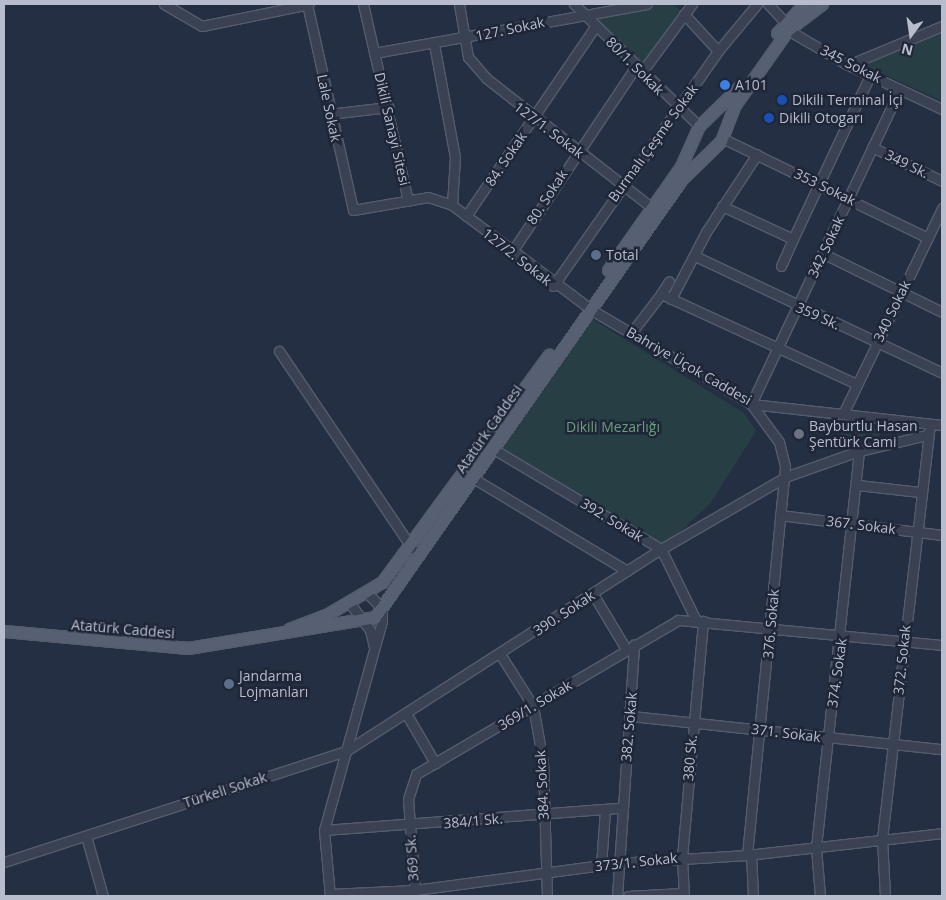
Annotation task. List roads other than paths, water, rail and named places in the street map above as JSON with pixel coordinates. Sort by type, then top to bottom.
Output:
[{"type":"main road","name":"Atatürk Caddesi","points":[[4,631],[158,648],[239,642],[361,622],[375,617],[473,478],[495,450],[702,128],[731,98],[804,4]]},
{"type":"main road","name":"Atatürk Caddesi","points":[[239,642],[276,634],[348,601],[382,582],[412,548],[682,179],[722,134],[786,26],[822,4]]},
{"type":"main road","points":[[702,128],[722,134]]},
{"type":"main road","points":[[702,128],[711,147]]},
{"type":"street","points":[[164,4],[202,26],[308,4]]},
{"type":"street","name":"Lale Sokak","points":[[308,4],[329,114],[353,210]]},
{"type":"street","name":"Dikili Sanayi Sitesi","points":[[353,210],[408,201],[389,107],[363,4]]},
{"type":"street","name":"127/1. Sokak","points":[[459,4],[468,57],[500,92],[651,207]]},
{"type":"street","name":"80/1. Sokak","points":[[574,4],[638,70],[702,128]]},
{"type":"street","name":"127. Sokak","points":[[374,53],[434,44],[585,14],[647,4]]},
{"type":"street","name":"80. Sokak","points":[[511,253],[577,151],[638,70],[692,4]]},
{"type":"street","name":"Burmalı Çeşme Sokak","points":[[554,286],[623,185],[680,110],[718,51],[757,4]]},
{"type":"street","name":"345 Sokak","points":[[768,4],[786,26],[848,64],[942,109]]},
{"type":"street","points":[[684,14],[718,51]]},
{"type":"street","points":[[848,64],[942,26]]},
{"type":"street","name":"84. Sokak","points":[[466,216],[595,27]]},
{"type":"street","points":[[434,44],[455,157],[452,205]]},
{"type":"street","points":[[781,266],[870,75]]},
{"type":"street","name":"342 Sokak","points":[[751,404],[824,254],[900,89]]},
{"type":"street","points":[[329,114],[389,107]]},
{"type":"street","name":"353 Sokak","points":[[722,134],[757,154],[928,238]]},
{"type":"street","name":"349 Sk.","points":[[872,147],[942,181]]},
{"type":"street","points":[[671,299],[722,206],[757,154]]},
{"type":"street","name":"127/2. Sokak","points":[[408,201],[428,198],[452,205],[554,286],[587,307]]},
{"type":"street","points":[[722,206],[793,239]]},
{"type":"street","name":"340 Sokak","points":[[843,414],[942,208]]},
{"type":"street","points":[[824,254],[942,312]]},
{"type":"street","name":"359 Sk.","points":[[695,256],[797,308],[942,373]]},
{"type":"street","points":[[631,333],[669,281]]},
{"type":"street","points":[[661,294],[857,384]]},
{"type":"street","name":"Bahriye Üçok Caddesi","points":[[587,307],[751,404],[942,425]]},
{"type":"street","points":[[278,351],[412,548]]},
{"type":"street","name":"376. Sokak","points":[[751,404],[779,442],[785,477],[759,731],[749,854],[753,896]]},
{"type":"street","name":"372. Sokak","points":[[885,896],[882,839],[926,435],[930,424]]},
{"type":"street","name":"390. Sokak","points":[[346,751],[407,715],[661,549],[785,477],[859,450],[926,435]]},
{"type":"street","name":"392. Sokak","points":[[495,450],[661,549]]},
{"type":"street","name":"374. Sokak","points":[[820,896],[816,847],[842,634],[858,485],[859,450]]},
{"type":"street","points":[[473,478],[627,571]]},
{"type":"street","points":[[858,485],[920,492]]},
{"type":"street","name":"367. Sokak","points":[[780,515],[942,535]]},
{"type":"street","points":[[661,549],[699,620]]},
{"type":"street","points":[[330,895],[324,830],[374,650],[382,608],[365,591]]},
{"type":"street","points":[[593,594],[630,647]]},
{"type":"street","points":[[348,601],[361,622],[370,630],[374,650]]},
{"type":"street","name":"369/1. Sokak","points":[[410,826],[408,787],[416,774],[678,620],[771,626],[904,643],[942,645]]},
{"type":"street","name":"380 Sk.","points":[[684,894],[682,857],[699,620]]},
{"type":"street","name":"382. Sokak","points":[[617,896],[620,808],[631,716],[630,647]]},
{"type":"street","name":"384. Sokak","points":[[500,654],[533,706],[543,762],[547,896]]},
{"type":"street","points":[[407,715],[435,763]]},
{"type":"street","name":"371. Sokak","points":[[631,716],[693,721],[759,731],[942,749]]},
{"type":"street","name":"Türkeli Sokak","points":[[4,862],[346,751]]},
{"type":"street","name":"384/1 Sk.","points":[[324,830],[410,826],[620,808]]},
{"type":"street","points":[[602,865],[605,810]]},
{"type":"street","name":"369 Sk.","points":[[410,826],[415,890]]},
{"type":"street","name":"373/1. Sokak","points":[[330,895],[415,890],[617,863],[682,857],[749,854],[942,833]]},
{"type":"street","points":[[86,836],[103,896]]},
{"type":"street","points":[[628,896],[684,894]]},
{"type":"place","name":"A101","points":[[725,85]]},
{"type":"place","name":"Dikili Terminal İçi","points":[[782,100]]},
{"type":"place","name":"Dikili Otogarı","points":[[769,118]]},
{"type":"place","name":"Total","points":[[596,255]]},
{"type":"place","name":"Bayburtlu Hasan Şentürk Cami","points":[[799,434]]},
{"type":"place","name":"Jandarma Lojmanları","points":[[229,684]]},
{"type":"park label","name":"Dikili Mezarlığı","points":[[613,427]]}]
